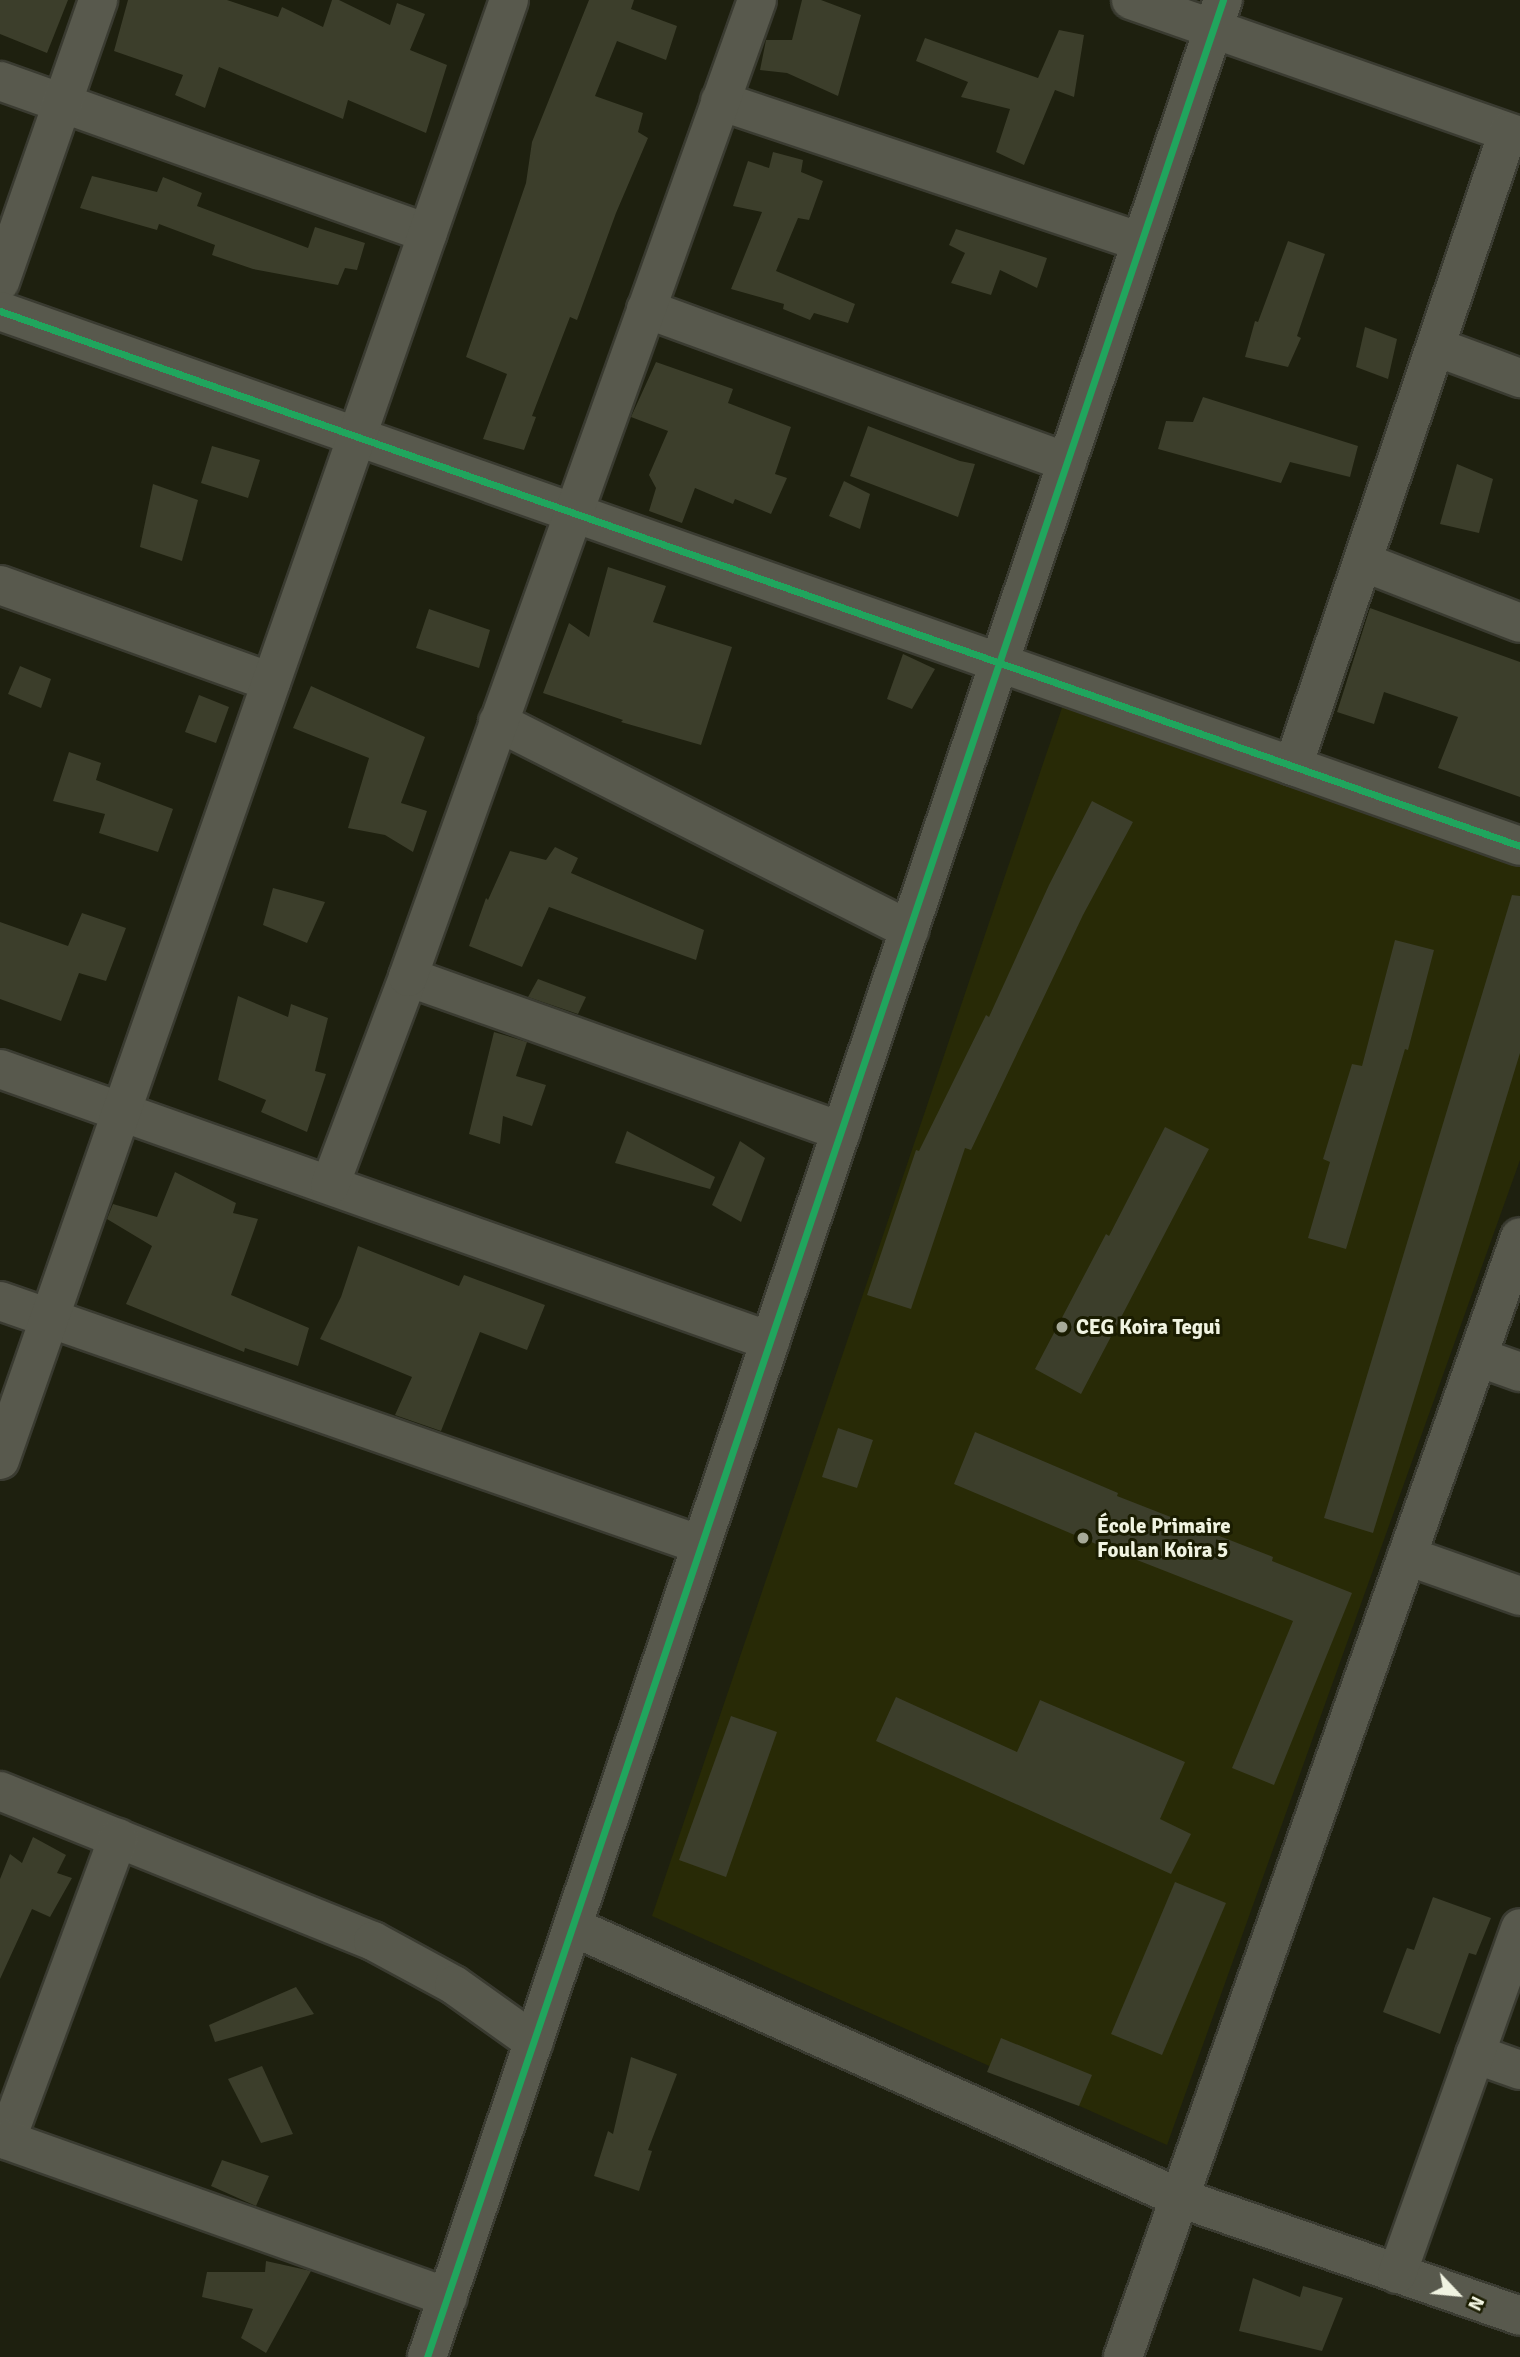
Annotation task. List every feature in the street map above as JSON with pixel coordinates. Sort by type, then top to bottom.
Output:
[{"type":"street","points":[[0,282],[98,0]]},
{"type":"street","points":[[330,1185],[408,977],[757,0]]},
{"type":"street","points":[[1131,0],[1218,14],[1514,134],[1436,347],[1293,766]]},
{"type":"street","points":[[0,1460],[428,233],[498,3]]},
{"type":"street","points":[[426,2357],[1218,14]]},
{"type":"street","points":[[0,81],[428,233]]},
{"type":"street","points":[[720,102],[1141,242]]},
{"type":"street","points":[[646,309],[1067,462]]},
{"type":"street","points":[[0,311],[1520,846]]},
{"type":"street","points":[[1436,347],[1520,378]]},
{"type":"street","points":[[1363,562],[1520,623]]},
{"type":"street","points":[[0,585],[271,682]]},
{"type":"street","points":[[498,722],[909,930]]},
{"type":"street","points":[[408,977],[841,1131]]},
{"type":"street","points":[[0,1069],[770,1341]]},
{"type":"street","points":[[1123,2357],[1520,1237]]},
{"type":"street","points":[[0,1301],[701,1545]]},
{"type":"street","points":[[1478,1357],[1520,1372]]},
{"type":"street","points":[[1407,1556],[1520,1596]]},
{"type":"street","points":[[0,1791],[373,1941],[454,1985],[534,2042]]},
{"type":"street","points":[[118,1838],[10,2100],[6,2140],[448,2297]]},
{"type":"street","points":[[573,1927],[1180,2198],[1520,2316]]},
{"type":"street","points":[[1397,2274],[1520,1928]]},
{"type":"street","points":[[1475,2054],[1520,2070]]},
{"type":"shaded area","name":"École Primaire Foulan Koira 5","points":[[1065,699],[1520,863],[1520,1160],[1167,2145],[652,1916]]},
{"type":"building","points":[[0,0],[68,0],[47,53],[0,34]]},
{"type":"building","points":[[128,0],[227,0],[278,17],[282,7],[323,27],[332,0],[339,0],[390,25],[397,3],[425,14],[410,50],[447,65],[426,133],[348,100],[343,119],[219,67],[205,108],[175,95],[183,75],[114,51]]},
{"type":"building","points":[[589,0],[634,0],[631,9],[677,26],[666,60],[617,41],[595,96],[643,113],[638,132],[648,138],[616,213],[577,320],[570,317],[532,416],[536,417],[524,450],[483,439],[507,374],[466,357],[526,183],[532,142]]},
{"type":"building","points":[[802,0],[821,0],[861,15],[838,96],[787,73],[760,70],[766,40],[792,40]]},
{"type":"building","points":[[1059,30],[1084,35],[1074,97],[1055,90],[1024,165],[996,152],[1010,109],[961,97],[968,82],[916,61],[925,38],[1038,78]]},
{"type":"building","points":[[773,152],[803,160],[801,172],[823,181],[809,220],[798,218],[776,271],[855,304],[848,323],[814,313],[810,320],[783,309],[784,304],[731,289],[762,212],[733,206],[748,161],[769,168]]},
{"type":"building","points":[[92,176],[157,192],[163,177],[202,193],[197,206],[308,248],[315,227],[365,243],[357,270],[345,268],[338,285],[253,269],[212,255],[215,245],[159,224],[157,230],[80,208]]},
{"type":"building","points":[[956,229],[1047,258],[1037,288],[1000,270],[991,295],[951,283],[965,253],[949,245]]},
{"type":"building","points":[[1288,241],[1325,254],[1297,336],[1301,338],[1288,367],[1245,357],[1255,321],[1258,322]]},
{"type":"building","points":[[1365,327],[1397,339],[1388,379],[1356,367]]},
{"type":"building","points":[[656,362],[733,389],[728,403],[791,427],[775,474],[787,478],[771,514],[735,499],[733,504],[695,488],[682,523],[649,511],[656,488],[649,475],[668,431],[631,417]]},
{"type":"building","points":[[1203,397],[1358,446],[1350,477],[1290,462],[1281,483],[1158,449],[1166,421],[1193,422]]},
{"type":"building","points":[[868,426],[960,461],[975,464],[958,517],[850,476]]},
{"type":"building","points":[[212,446],[260,460],[248,498],[201,483]]},
{"type":"building","points":[[1457,464],[1493,479],[1479,533],[1440,524]]},
{"type":"building","points":[[844,481],[870,494],[860,529],[829,516]]},
{"type":"building","points":[[153,484],[198,500],[182,561],[140,547]]},
{"type":"building","points":[[608,567],[666,586],[653,622],[732,647],[701,745],[621,722],[623,720],[543,693],[569,623],[589,637]]},
{"type":"building","points":[[1370,608],[1520,662],[1520,797],[1438,768],[1458,717],[1384,692],[1374,724],[1337,712]]},
{"type":"building","points":[[429,609],[490,630],[479,668],[416,648]]},
{"type":"building","points":[[903,654],[935,669],[912,709],[887,699]]},
{"type":"building","points":[[20,666],[51,679],[41,708],[8,694]]},
{"type":"building","points":[[311,686],[425,737],[401,803],[427,811],[413,852],[385,835],[348,828],[369,758],[293,728]]},
{"type":"building","points":[[199,695],[229,707],[216,743],[185,732]]},
{"type":"building","points":[[69,752],[101,763],[96,780],[173,809],[158,852],[99,833],[105,814],[53,801]]},
{"type":"building","points":[[1092,801],[1133,822],[1083,915],[971,1150],[965,1148],[911,1309],[867,1295],[916,1150],[919,1151],[986,1015],[989,1017],[1049,885]]},
{"type":"building","points":[[555,847],[578,858],[571,873],[704,930],[696,960],[549,907],[522,967],[469,946],[486,898],[488,900],[510,851],[546,860]]},
{"type":"building","points":[[273,888],[325,902],[307,943],[263,925]]},
{"type":"building","points":[[1512,895],[1520,896],[1520,1053],[1373,1533],[1324,1518]]},
{"type":"building","points":[[82,913],[126,928],[106,981],[79,973],[61,1021],[0,999],[0,922],[68,946]]},
{"type":"building","points":[[1395,940],[1434,950],[1408,1050],[1405,1049],[1346,1249],[1308,1238],[1330,1162],[1323,1159],[1352,1064],[1362,1066]]},
{"type":"building","points":[[538,979],[586,997],[578,1014],[528,997]]},
{"type":"building","points":[[238,996],[288,1017],[291,1004],[328,1018],[315,1071],[326,1074],[307,1132],[261,1112],[266,1100],[218,1080]]},
{"type":"building","points":[[494,1032],[527,1042],[516,1076],[546,1085],[532,1126],[503,1116],[500,1144],[469,1134]]},
{"type":"building","points":[[1165,1127],[1209,1149],[1081,1394],[1035,1369],[1106,1234],[1109,1236]]},
{"type":"building","points":[[627,1131],[715,1177],[710,1189],[615,1163]]},
{"type":"building","points":[[740,1141],[765,1158],[741,1222],[712,1205]]},
{"type":"building","points":[[175,1172],[236,1203],[233,1213],[258,1219],[231,1295],[309,1328],[298,1366],[245,1348],[244,1352],[126,1304],[152,1246],[107,1219],[113,1204],[157,1217]]},
{"type":"building","points":[[358,1246],[459,1286],[464,1275],[545,1305],[527,1350],[480,1332],[441,1431],[395,1415],[412,1377],[320,1339],[341,1297]]},
{"type":"building","points":[[838,1428],[873,1440],[857,1488],[822,1477]]},
{"type":"building","points":[[975,1432],[1118,1493],[1117,1496],[1273,1557],[1272,1561],[1352,1593],[1274,1785],[1232,1768],[1293,1621],[1096,1544],[954,1484]]},
{"type":"building","points":[[896,1697],[1017,1752],[1040,1700],[1185,1762],[1160,1819],[1191,1834],[1171,1874],[876,1741]]},
{"type":"building","points":[[731,1716],[777,1732],[726,1877],[679,1860]]},
{"type":"building","points":[[33,1837],[66,1855],[57,1873],[72,1878],[50,1917],[32,1909],[0,1979],[0,1879],[10,1854],[22,1863]]},
{"type":"building","points":[[1175,1882],[1226,1903],[1162,2055],[1111,2034]]},
{"type":"building","points":[[1433,1897],[1491,1918],[1476,1955],[1469,1953],[1440,2034],[1383,2012],[1407,1948],[1414,1950]]},
{"type":"building","points":[[296,1987],[314,2014],[215,2042],[209,2025]]},
{"type":"building","points":[[1001,2038],[1092,2075],[1079,2106],[987,2072]]},
{"type":"building","points":[[631,2057],[677,2074],[648,2150],[652,2151],[639,2191],[594,2176],[608,2131],[613,2134]]},
{"type":"building","points":[[262,2066],[293,2134],[261,2143],[228,2079]]},
{"type":"building","points":[[222,2160],[269,2176],[256,2206],[211,2186]]},
{"type":"building","points":[[266,2261],[311,2271],[266,2353],[241,2338],[253,2309],[202,2297],[207,2272],[265,2272]]},
{"type":"building","points":[[1253,2278],[1300,2297],[1303,2286],[1343,2298],[1322,2351],[1239,2331]]},
{"type":"cycle path","points":[[427,2357],[1223,0]]},
{"type":"cycle path","points":[[0,311],[1520,846]]},
{"type":"place","name":"CEG Koira Tegui","points":[[1062,1327]]},
{"type":"place","name":"École Primaire Foulan Koira 5","points":[[1083,1538]]}]
